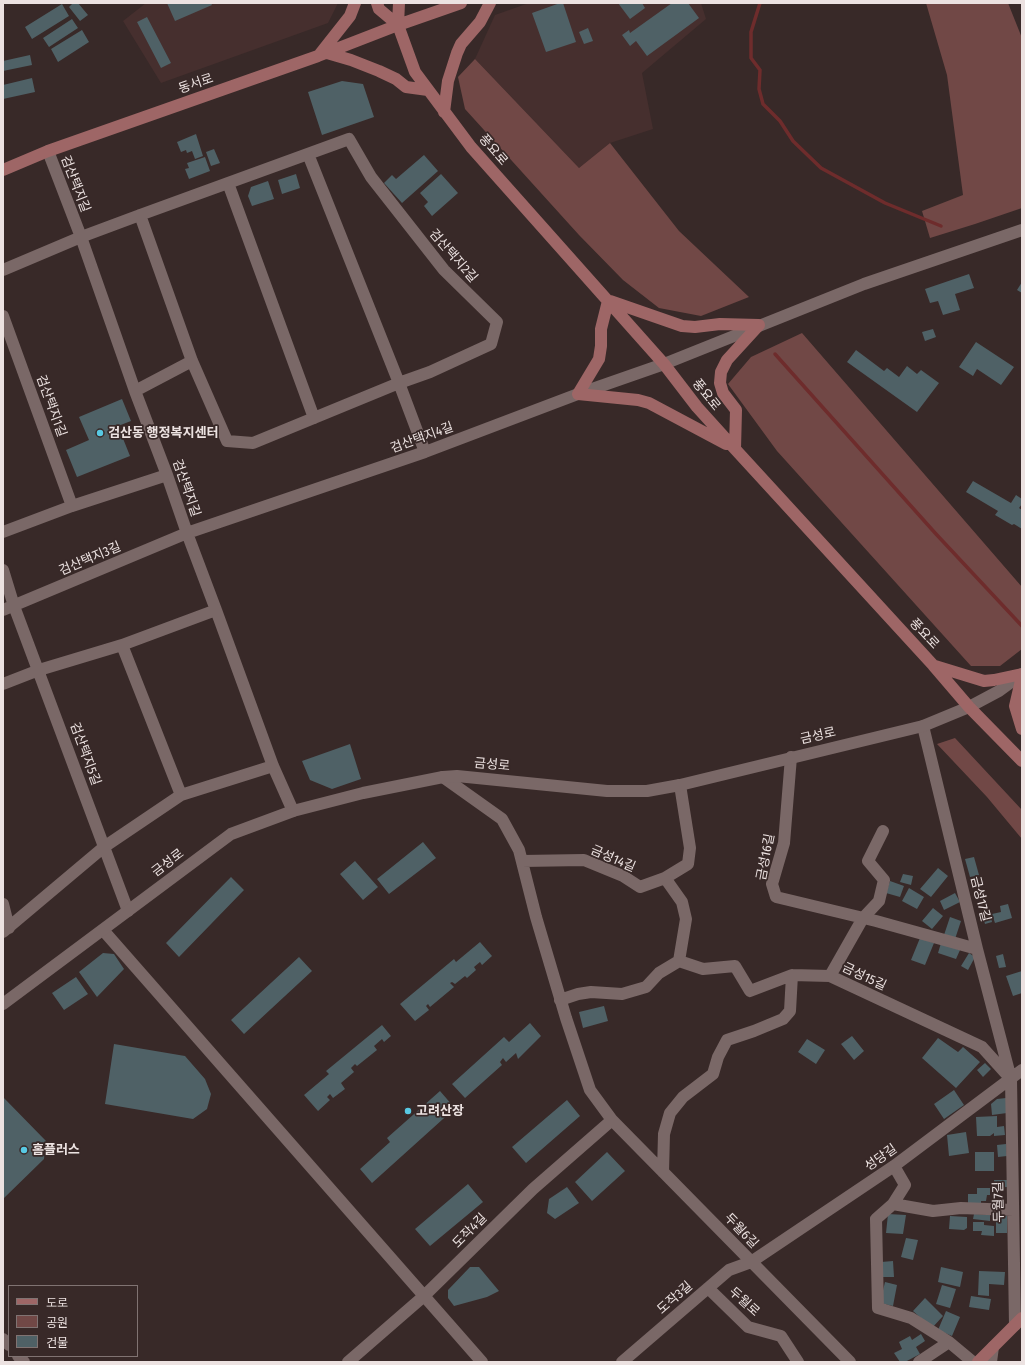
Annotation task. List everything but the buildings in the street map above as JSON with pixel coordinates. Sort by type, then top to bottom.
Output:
[{"type":"main road","points":[[355,3],[350,16],[322,54],[351,60],[379,71],[406,87],[428,90]]},
{"type":"main road","points":[[377,3],[379,9],[398,25]]},
{"type":"main road","points":[[398,25],[400,3]]},
{"type":"main road","points":[[444,112],[448,81],[461,44],[480,22],[490,3]]},
{"type":"main road","name":"동서로","points":[[3,170],[48,151],[322,54],[457,4]]},
{"type":"main road","name":"풍요로","points":[[398,25],[415,72],[470,147],[664,364],[697,407],[934,665],[969,707],[1022,761]]},
{"type":"main road","points":[[608,301],[682,326],[695,327],[720,324],[759,325],[727,360],[721,372],[720,383],[723,393],[736,410],[735,449],[649,403],[638,400],[578,394],[599,359],[602,329],[608,301]]},
{"type":"main road","points":[[934,665],[984,681],[1022,675],[1015,706],[1022,729]]},
{"type":"main road","points":[[978,1362],[1018,1321]]},
{"type":"street","name":"검산택지2길","points":[[81,237],[349,139],[371,177],[444,270],[497,322],[491,344],[430,372],[399,383],[253,443],[227,441],[192,361],[140,216]]},
{"type":"street","name":"검산택지길","points":[[48,151],[81,237],[135,391],[273,766],[293,811]]},
{"type":"street","points":[[308,154],[425,452]]},
{"type":"street","points":[[228,183],[314,418]]},
{"type":"street","name":"검산택지4길","points":[[187,533],[425,452],[578,394],[664,364],[864,284],[1022,230]]},
{"type":"street","points":[[3,270],[81,237]]},
{"type":"street","name":"검산택지1길","points":[[3,316],[72,506]]},
{"type":"street","points":[[135,391],[192,361]]},
{"type":"street","points":[[3,532],[72,506],[167,475]]},
{"type":"street","name":"검산택지3길","points":[[8,608],[187,533]]},
{"type":"street","points":[[3,570],[8,608]]},
{"type":"street","name":"검산택지5길","points":[[8,608],[39,670],[128,912]]},
{"type":"street","points":[[3,684],[39,670],[122,645],[216,610]]},
{"type":"street","points":[[122,645],[181,795]]},
{"type":"street","name":"금성로","points":[[3,1004],[231,834],[293,811],[363,793],[443,777],[457,776],[607,791],[647,791],[680,785],[923,726],[969,707],[999,692],[1022,675]]},
{"type":"street","name":"금성17길","points":[[923,726],[977,949],[1018,1075]]},
{"type":"street","name":"금성16길","points":[[791,757],[784,843],[772,884],[776,897],[863,918],[977,949]]},
{"type":"street","points":[[6,930],[104,847],[181,795],[273,766]]},
{"type":"street","points":[[443,777],[502,819],[519,850],[536,917],[560,1000],[590,1090],[612,1120]]},
{"type":"street","points":[[560,1000],[578,994],[591,992],[622,994],[646,987],[659,973],[679,961],[686,919],[682,902],[665,878],[688,864],[690,848],[680,785]]},
{"type":"street","points":[[830,976],[863,918],[879,901],[884,880],[868,861],[883,831]]},
{"type":"street","name":"금성14길","points":[[522,861],[584,860],[623,876],[640,887],[665,878]]},
{"type":"street","points":[[3,904],[6,930]]},
{"type":"street","points":[[103,930],[482,1362]]},
{"type":"street","name":"금성15길","points":[[679,961],[703,969],[735,966],[750,991],[792,975],[830,976],[982,1047],[1018,1075]]},
{"type":"street","points":[[663,1172],[664,1134],[670,1113],[683,1097],[713,1074],[718,1057],[726,1040],[754,1031],[783,1019],[790,1011],[792,975]]},
{"type":"street","name":"성당길","points":[[751,1262],[894,1166],[1018,1075]]},
{"type":"street","name":"두월7길","points":[[1018,1075],[1013,1210],[1018,1321]]},
{"type":"street","name":"도작4길","points":[[348,1362],[424,1296],[533,1189],[612,1120]]},
{"type":"street","name":"두월6길","points":[[612,1120],[850,1362]]},
{"type":"street","points":[[894,1166],[905,1185],[893,1204],[876,1219],[878,1308],[911,1318],[949,1342],[973,1362]]},
{"type":"street","points":[[893,1204],[933,1211],[961,1208],[1013,1210]]},
{"type":"street","name":"도작3길","points":[[622,1362],[729,1270],[751,1262]]},
{"type":"street","name":"두월로","points":[[708,1288],[748,1328],[780,1336],[798,1362]]},
{"type":"street","points":[[919,1362],[949,1342]]},
{"type":"street","points":[[992,1362],[993,1347]]},
{"type":"shaded area","points":[[146,3],[338,3],[328,23],[161,83],[123,21]]},
{"type":"shaded area","points":[[529,3],[701,3],[706,19],[642,73],[653,129],[610,143],[579,168],[475,59],[495,15]]},
{"type":"green space","points":[[926,3],[1008,3],[1022,38],[1022,208],[930,238],[922,211],[963,195],[947,75]]},
{"type":"green space","points":[[475,59],[579,168],[610,143],[679,231],[749,297],[701,316],[659,308],[623,280],[579,235],[465,109],[458,77]]},
{"type":"green space","points":[[802,333],[1022,587],[1022,649],[1000,666],[971,666],[777,451],[728,384],[751,357]]},
{"type":"green space","points":[[955,738],[1022,810],[1022,839],[987,797],[937,744]]},
{"type":"waterway","points":[[760,3],[751,32],[751,58],[760,70],[759,89],[763,104],[780,121],[793,141],[821,168],[885,203],[941,226]]},
{"type":"waterway","points":[[775,354],[936,534],[1022,626]]},
{"type":"place","name":"검산동 행정복지센터","points":[[100,433]]},
{"type":"place","name":"고려산장","points":[[408,1111]]},
{"type":"place","name":"홈플러스","points":[[24,1150]]}]
